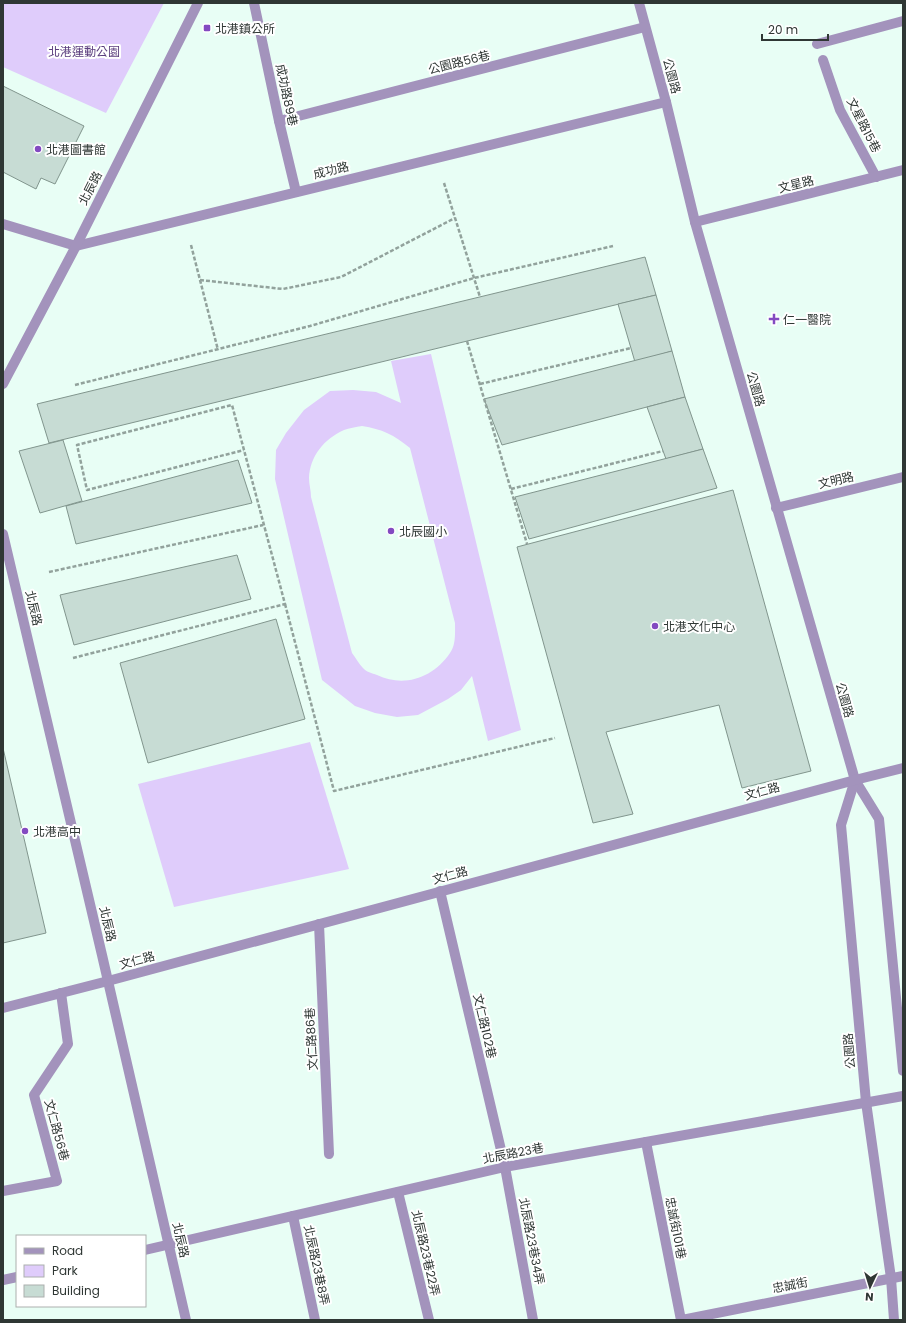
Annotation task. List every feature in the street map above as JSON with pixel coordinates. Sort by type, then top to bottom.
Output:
[{"type":"street","name":"北辰路","points":[[3,384],[76,246],[198,3]]},
{"type":"street","name":"成功路89巷","points":[[254,3],[296,192]]},
{"type":"street","name":"公園路","points":[[639,3],[666,102],[695,222],[855,780],[878,818],[903,1071]]},
{"type":"street","points":[[817,44],[903,21]]},
{"type":"street","name":"公園路56巷","points":[[279,121],[645,27]]},
{"type":"street","name":"文星路15巷","points":[[823,60],[840,110],[876,177]]},
{"type":"street","name":"成功路","points":[[76,246],[666,102]]},
{"type":"street","name":"文星路","points":[[695,222],[903,170]]},
{"type":"street","points":[[3,224],[76,246]]},
{"type":"street","name":"文明路","points":[[776,508],[903,477]]},
{"type":"street","name":"北辰路","points":[[3,534],[186,1320]]},
{"type":"street","name":"文仁路","points":[[3,1008],[903,768]]},
{"type":"street","name":"公園路","points":[[855,780],[841,825],[866,1102],[891,1278],[894,1320]]},
{"type":"street","name":"文仁路102巷","points":[[440,891],[505,1167]]},
{"type":"street","name":"文仁路86巷","points":[[319,924],[330,1154]]},
{"type":"street","name":"文仁路56巷","points":[[3,1191],[57,1181],[34,1095],[68,1044],[61,993]]},
{"type":"street","name":"北辰路23巷","points":[[146,1250],[505,1167],[903,1096]]},
{"type":"street","name":"忠誠街101巷","points":[[646,1142],[681,1320]]},
{"type":"street","name":"北辰路23巷34弄","points":[[505,1167],[533,1320]]},
{"type":"street","name":"北辰路23巷22弄","points":[[398,1192],[429,1320]]},
{"type":"street","name":"北辰路23巷8弄","points":[[293,1216],[315,1320]]},
{"type":"street","name":"忠誠街","points":[[681,1320],[903,1276]]},
{"type":"street","points":[[3,1280],[16,1277]]},
{"type":"path","points":[[444,183],[480,297]]},
{"type":"path","points":[[200,280],[283,289],[342,277],[455,218]]},
{"type":"path","points":[[191,245],[218,350]]},
{"type":"path","points":[[74,385],[310,326],[474,278],[612,246]]},
{"type":"path","points":[[467,341],[527,544]]},
{"type":"path","points":[[480,384],[631,348]]},
{"type":"path","points":[[244,450],[87,490],[77,445],[232,406],[244,450],[263,525],[285,604],[334,791],[555,738]]},
{"type":"path","points":[[511,489],[663,451]]},
{"type":"path","points":[[49,572],[263,525]]},
{"type":"path","points":[[73,658],[285,604]]},
{"type":"green space","name":"北港運動公園","points":[[3,3],[164,3],[106,113],[3,67]]},
{"type":"green space","points":[[431,354],[521,730],[488,741],[472,676],[461,690],[448,699],[418,715],[397,717],[375,713],[355,706],[322,680],[275,479],[276,450],[286,433],[304,410],[330,391],[353,390],[376,392],[401,403],[391,361]],"holes":[[[362,426],[388,433],[410,448],[455,623],[455,639],[452,650],[443,662],[427,674],[407,680],[397,681],[387,679],[367,671],[352,653],[311,497],[309,480],[310,470],[312,462],[319,449],[330,438],[344,430]]]},
{"type":"green space","points":[[310,742],[349,869],[174,907],[138,784]]},
{"type":"building","name":"北港圖書館","points":[[3,86],[84,126],[55,184],[41,178],[36,189],[3,172]]},
{"type":"building","points":[[645,257],[656,295],[49,443],[37,404]]},
{"type":"building","points":[[656,295],[672,351],[635,362],[618,304]]},
{"type":"building","points":[[672,351],[685,397],[502,445],[484,399]]},
{"type":"building","points":[[685,397],[703,449],[666,459],[647,407]]},
{"type":"building","points":[[63,440],[82,501],[40,513],[19,451]]},
{"type":"building","points":[[703,449],[717,488],[529,539],[515,497]]},
{"type":"building","points":[[238,460],[252,503],[76,544],[66,506]]},
{"type":"building","name":"北港文化中心","points":[[733,490],[811,771],[742,788],[719,705],[606,732],[633,814],[593,823],[517,547]]},
{"type":"building","points":[[237,555],[251,599],[74,645],[60,595]]},
{"type":"building","points":[[276,619],[305,719],[148,763],[120,663]]},
{"type":"building","points":[[3,748],[46,933],[3,943]]},
{"type":"place","name":"北港鎮公所","points":[[207,28]]},
{"type":"place","name":"北港圖書館","points":[[38,149]]},
{"type":"place","name":"仁一醫院","points":[[774,319]]},
{"type":"place","name":"北辰國小","points":[[391,531]]},
{"type":"place","name":"北港文化中心","points":[[655,626]]},
{"type":"place","name":"北港高中","points":[[25,831]]}]
